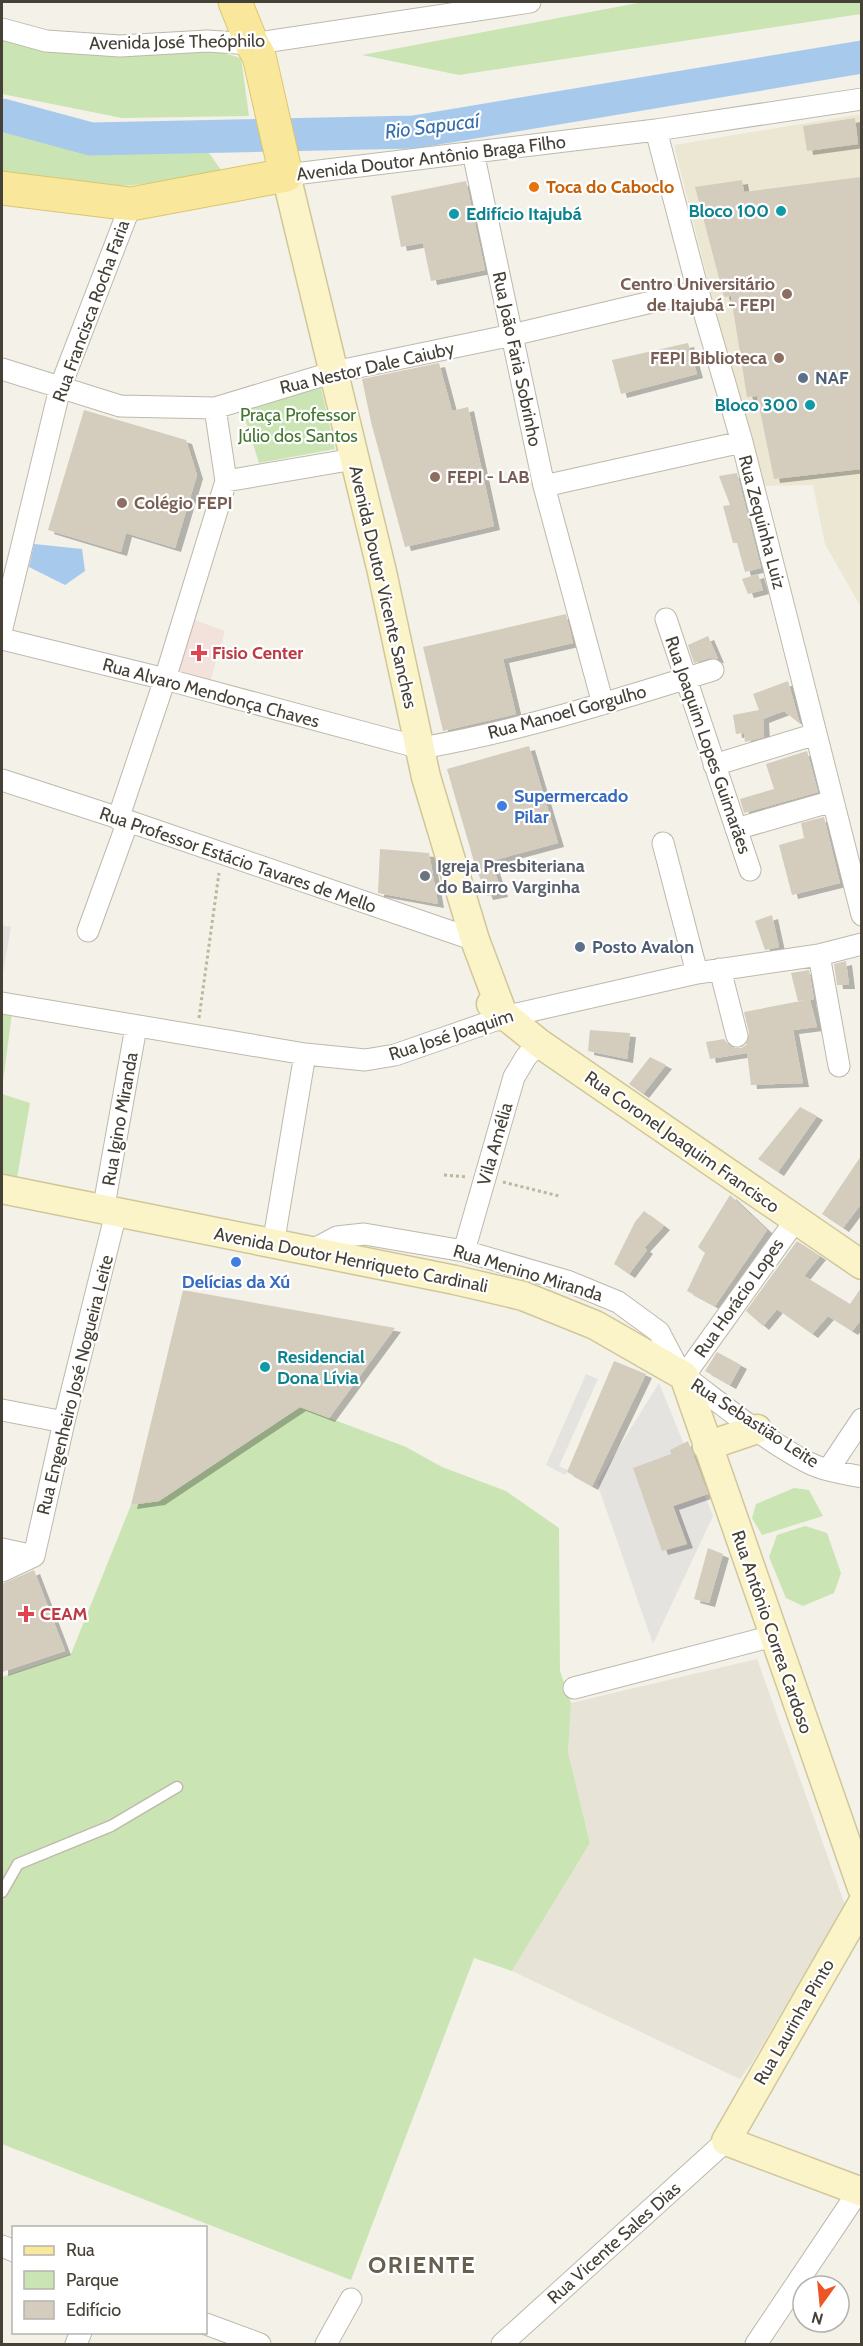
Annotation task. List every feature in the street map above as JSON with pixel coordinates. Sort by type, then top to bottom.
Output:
[{"type":"main road","name":"Avenida Doutor Vicente Sanches","points":[[235,2],[259,55]]},
{"type":"main road","name":"Avenida Doutor Vicente Sanches","points":[[254,2],[259,55],[382,572],[426,777],[476,940],[472,955],[491,1005],[504,1017]]},
{"type":"main road","name":"Avenida Doutor Antônio Braga Filho","points":[[2,188],[130,204],[285,170]]},
{"type":"main road","name":"Rua Coronel Joaquim Francisco","points":[[504,1017],[861,1265]]},
{"type":"main road","name":"Avenida Doutor Henriqueto Cardinali","points":[[2,1189],[455,1280],[524,1296],[595,1325],[682,1375]]},
{"type":"main road","name":"Rua Antônio Correa Cardoso","points":[[682,1375],[861,1888]]},
{"type":"main road","points":[[707,1446],[757,1429]]},
{"type":"main road","name":"Rua Laurinha Pinto","points":[[726,2141],[861,1904]]},
{"type":"main road","points":[[726,2141],[860,2190]]},
{"type":"street","name":"Avenida José Theóphilo","points":[[2,29],[46,41],[110,46],[207,42],[259,55],[530,2]]},
{"type":"street","name":"Avenida Doutor Antônio Braga Filho","points":[[285,170],[473,152],[656,130],[861,99]]},
{"type":"street","name":"Rua Zequinha Luiz","points":[[656,130],[698,291],[742,442],[861,915]]},
{"type":"street","name":"Rua João Faria Sobrinho","points":[[473,152],[544,486],[603,704]]},
{"type":"street","name":"Rua Francisca Rocha Faria","points":[[2,628],[60,388],[130,204]]},
{"type":"street","name":"Rua Nestor Dale Caiuby","points":[[2,369],[120,406],[215,408],[334,372],[512,335],[698,291]]},
{"type":"street","points":[[88,931],[226,481],[215,408]]},
{"type":"street","points":[[544,486],[742,442]]},
{"type":"street","points":[[226,481],[354,459]]},
{"type":"street","name":"Rua Joaquim Lopes Guimarães","points":[[666,619],[750,870]]},
{"type":"street","name":"Rua Alvaro Mendonça Chaves","points":[[2,639],[165,679],[421,748]]},
{"type":"street","name":"Rua Manoel Gorgulho","points":[[421,748],[455,742],[603,704],[713,670]]},
{"type":"street","points":[[714,765],[816,734]]},
{"type":"street","name":"Rua Professor Estácio Tavares de Mello","points":[[2,780],[476,940]]},
{"type":"street","points":[[736,830],[833,801]]},
{"type":"street","points":[[663,843],[698,973]]},
{"type":"street","name":"Rua José Joaquim","points":[[2,1003],[305,1054],[365,1060],[395,1055],[504,1017],[698,973],[819,955],[861,944]]},
{"type":"street","points":[[819,955],[839,1066]]},
{"type":"street","points":[[720,969],[737,1036]]},
{"type":"street","name":"Rua Igino Miranda","points":[[110,1212],[136,1027]]},
{"type":"street","name":"Vila Amélia","points":[[464,1251],[514,1077],[526,1057],[539,1043]]},
{"type":"street","points":[[273,1245],[305,1054]]},
{"type":"street","name":"Rua Engenheiro José Nogueira Leite","points":[[34,1556],[110,1212]]},
{"type":"street","name":"Rua Horácio Lopes","points":[[682,1375],[795,1221]]},
{"type":"street","name":"Rua Menino Miranda","points":[[309,1252],[337,1237],[364,1234],[464,1251],[567,1281],[618,1302],[659,1332],[682,1375]]},
{"type":"street","name":"Rua Sebastião Leite","points":[[682,1375],[807,1462],[828,1470],[861,1477]]},
{"type":"street","points":[[2,1410],[64,1422]]},
{"type":"street","points":[[828,1470],[861,1419]]},
{"type":"street","points":[[2,1549],[34,1556]]},
{"type":"street","points":[[2,1571],[34,1556]]},
{"type":"street","points":[[574,1688],[773,1636]]},
{"type":"street","name":"Rua Vicente Sales Dias","points":[[502,2344],[726,2141]]},
{"type":"street","points":[[756,2344],[860,2190]]},
{"type":"street","points":[[326,2344],[351,2299]]},
{"type":"street","points":[[207,2324],[260,2344]]},
{"type":"lane","points":[[2,1892],[18,1864],[111,1827],[177,1787]]},
{"type":"path","points":[[197,1034],[222,854]]},
{"type":"shaded area","name":"Centro Universitário de Itajubá - FEPI","points":[[861,114],[861,607],[825,544],[813,485],[759,486],[674,145]]},
{"type":"shaded area","name":"Fisio Center","points":[[194,620],[225,631],[209,685],[171,675]]},
{"type":"shaded area","points":[[2,925],[11,927],[2,978]]},
{"type":"shaded area","points":[[586,1374],[598,1379],[559,1466],[568,1470],[565,1475],[546,1465]]},
{"type":"shaded area","points":[[659,1383],[713,1516],[653,1644],[597,1483]]},
{"type":"shaded area","points":[[757,1659],[845,1905],[740,2079],[512,1971],[590,1843],[568,1752],[571,1703]]},
{"type":"green space","points":[[643,2],[861,2],[861,14],[459,75],[362,55]]},
{"type":"green space","points":[[2,36],[209,49],[241,58],[249,116],[122,118],[2,94]]},
{"type":"green space","points":[[2,121],[92,148],[205,147],[225,176],[80,190],[2,180]]},
{"type":"green space","name":"Praça Professor Júlio dos Santos","points":[[321,388],[335,449],[259,463],[241,406]]},
{"type":"green space","points":[[2,1011],[12,1013],[2,1089]]},
{"type":"green space","points":[[2,1094],[30,1103],[17,1178],[2,1175]]},
{"type":"green space","points":[[300,1407],[406,1447],[442,1467],[506,1491],[559,1528],[560,1671],[571,1703],[568,1752],[590,1843],[512,1971],[474,1958],[351,2280],[2,2144],[2,1677],[71,1654],[131,1505],[159,1501]]},
{"type":"green space","points":[[794,1488],[809,1490],[823,1516],[762,1535],[752,1518],[756,1504]]},
{"type":"green space","points":[[805,1526],[827,1533],[841,1573],[834,1593],[803,1606],[786,1598],[769,1557],[777,1535]]},
{"type":"water","points":[[34,544],[82,549],[85,571],[65,585],[29,567]]},
{"type":"building","points":[[855,118],[858,144],[807,151],[803,126]]},
{"type":"building","name":"Centro Universitário de Itajubá - FEPI","points":[[861,177],[861,469],[774,479],[757,396],[747,397],[731,296],[724,297],[695,187],[742,180],[744,192]]},
{"type":"building","name":"Edifício Itajubá","points":[[466,181],[485,270],[431,281],[423,243],[401,247],[391,196]]},
{"type":"building","points":[[688,343],[697,374],[621,394],[612,360]]},
{"type":"building","name":"FEPI - LAB","points":[[439,363],[452,411],[468,407],[494,526],[405,547],[371,422],[362,379]]},
{"type":"building","name":"Colégio FEPI","points":[[84,410],[186,440],[197,475],[175,548],[126,533],[121,552],[48,530]]},
{"type":"building","points":[[737,473],[761,568],[745,572],[737,543],[733,543],[723,506],[730,505],[719,476]]},
{"type":"building","points":[[758,574],[763,590],[748,594],[742,579]]},
{"type":"building","points":[[566,614],[573,643],[503,659],[516,714],[443,731],[423,647]]},
{"type":"building","points":[[708,636],[718,659],[710,658],[694,663],[688,645]]},
{"type":"building","points":[[788,681],[800,724],[784,711],[763,719],[764,737],[745,742],[744,733],[736,734],[733,715],[759,710],[753,694]]},
{"type":"building","name":"Supermercado Pilar","points":[[529,746],[558,843],[491,861],[502,893],[487,896],[475,865],[447,769]]},
{"type":"building","points":[[807,751],[818,792],[744,813],[740,799],[774,789],[766,764]]},
{"type":"building","points":[[824,817],[840,883],[792,895],[779,845],[804,838],[801,823]]},
{"type":"building","points":[[380,849],[429,853],[438,904],[378,893]]},
{"type":"building","points":[[772,915],[779,947],[765,950],[755,921]]},
{"type":"building","points":[[846,961],[849,985],[837,985],[834,964]]},
{"type":"building","points":[[809,970],[814,999],[810,1000],[817,1027],[793,1030],[803,1083],[751,1085],[747,1053],[710,1059],[706,1042],[724,1039],[733,1048],[746,1045],[749,1033],[744,1012],[806,1000],[798,1001],[791,973]]},
{"type":"building","points":[[590,1030],[630,1033],[627,1059],[588,1051]]},
{"type":"building","points":[[650,1057],[666,1065],[643,1094],[629,1084]]},
{"type":"building","points":[[800,1107],[817,1116],[778,1172],[758,1159]]},
{"type":"building","points":[[861,1156],[861,1204],[843,1228],[822,1214]]},
{"type":"building","points":[[730,1195],[767,1230],[715,1306],[687,1291],[705,1253],[698,1247]]},
{"type":"building","points":[[644,1211],[664,1226],[644,1248],[647,1250],[629,1274],[614,1264],[635,1222]]},
{"type":"building","points":[[797,1241],[820,1256],[804,1276],[850,1304],[861,1288],[861,1320],[852,1331],[828,1316],[812,1334],[777,1309],[763,1326],[746,1311]]},
{"type":"building","name":"Residencial Dona Lívia","points":[[183,1290],[395,1328],[329,1418],[300,1407],[159,1501],[131,1505]]},
{"type":"building","points":[[717,1352],[741,1365],[730,1385],[705,1371]]},
{"type":"building","points":[[614,1361],[646,1374],[592,1486],[567,1472]]},
{"type":"building","points":[[688,1441],[708,1494],[673,1506],[687,1544],[662,1551],[633,1468],[671,1454],[670,1450]]},
{"type":"building","points":[[708,1548],[723,1554],[709,1603],[694,1599]]},
{"type":"building","name":"CEAM","points":[[34,1570],[65,1651],[2,1672],[2,1584]]},
{"type":"waterway","name":"Rio Sapucaí","points":[[2,115],[91,139],[414,132],[862,57]]},
{"type":"place","name":"Toca do Caboclo","points":[[534,187]]},
{"type":"place","name":"Bloco 100","points":[[781,211]]},
{"type":"place","name":"Edifício Itajubá","points":[[454,214]]},
{"type":"place","name":"Centro Universitário de Itajubá - FEPI","points":[[787,294]]},
{"type":"place","name":"FEPI Biblioteca","points":[[779,358]]},
{"type":"place","name":"NAF","points":[[803,378]]},
{"type":"place","name":"Bloco 300","points":[[810,405]]},
{"type":"place","name":"FEPI - LAB","points":[[435,477]]},
{"type":"place","name":"Colégio FEPI","points":[[122,503]]},
{"type":"place","name":"Fisio Center","points":[[199,653]]},
{"type":"place","name":"Supermercado Pilar","points":[[502,806]]},
{"type":"place","name":"Igreja Presbiteriana do Bairro Varginha","points":[[425,876]]},
{"type":"place","name":"Posto Avalon","points":[[580,947]]},
{"type":"place","name":"Delícias da Xú","points":[[236,1262]]},
{"type":"place","name":"Residencial Dona Lívia","points":[[265,1367]]},
{"type":"place","name":"CEAM","points":[[26,1614]]},
{"type":"district","name":"ORIENTE","points":[[422,2264]]}]
